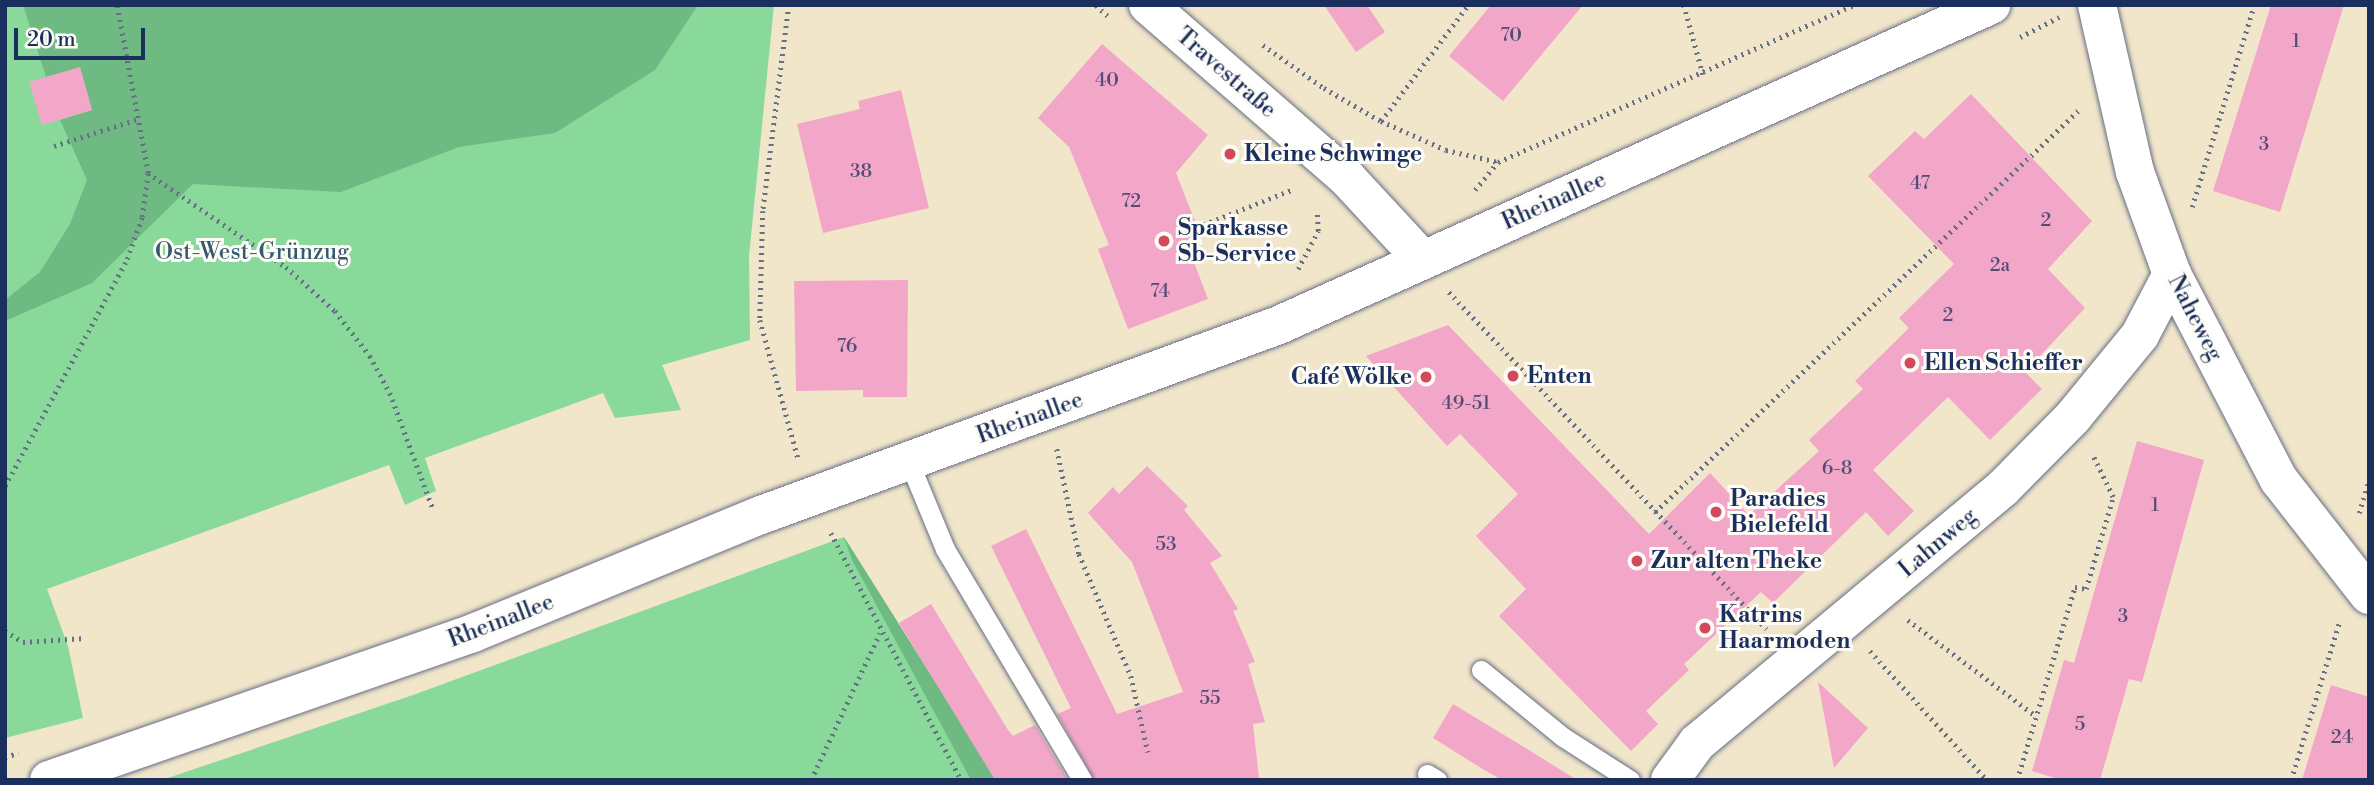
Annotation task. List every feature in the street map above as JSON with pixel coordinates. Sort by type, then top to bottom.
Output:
[{"type":"street","name":"Rheinallee","points":[[49,780],[473,633],[813,495],[1279,325],[1434,274],[1991,5]]},
{"type":"street","name":"Naheweg","points":[[2097,5],[2135,172],[2172,274],[2278,480],[2365,592]]},
{"type":"street","name":"Travestraße","points":[[1132,14],[1347,178],[1434,274]]},
{"type":"street","name":"Lahnweg","points":[[1670,780],[1697,743],[2003,488],[2073,417],[2140,335],[2172,274]]},
{"type":"lane","points":[[909,462],[945,549],[1082,780]]},
{"type":"lane","points":[[1481,670],[1563,737],[1630,780]]},
{"type":"path","points":[[5,486],[127,259],[142,217],[148,173],[117,5]]},
{"type":"path","points":[[789,5],[764,211],[760,320],[797,458],[813,495],[880,632],[961,780]]},
{"type":"path","points":[[1096,5],[1132,14]]},
{"type":"path","points":[[1381,121],[1468,5]]},
{"type":"path","points":[[1685,5],[1703,74]]},
{"type":"path","points":[[1254,39],[1324,88],[1381,121],[1446,150],[1498,162],[1703,74],[1854,5]]},
{"type":"path","points":[[2191,210],[2254,5]]},
{"type":"path","points":[[1655,512],[2080,108],[2116,90]]},
{"type":"path","points":[[54,146],[138,119]]},
{"type":"path","points":[[148,173],[286,267],[341,319],[370,356],[390,393],[434,511]]},
{"type":"path","points":[[1290,179],[1304,193]]},
{"type":"path","points":[[1197,228],[1298,187]]},
{"type":"path","points":[[1290,277],[1318,231],[1320,217],[1309,198]]},
{"type":"path","points":[[1434,274],[1797,660]]},
{"type":"path","points":[[2017,780],[2075,587],[2086,589],[2113,497],[2073,417]]},
{"type":"path","points":[[1056,441],[1079,554],[1131,676],[1148,752]]},
{"type":"path","points":[[1881,590],[1902,615],[2036,716]]},
{"type":"path","points":[[2291,780],[2343,607],[2365,592]]},
{"type":"path","points":[[1844,621],[1919,710],[1987,780]]},
{"type":"path","points":[[5,631],[23,642],[85,638]]},
{"type":"path","points":[[811,780],[880,632]]},
{"type":"green space","name":"Ost-West-Grünzug","points":[[5,5],[774,5],[749,256],[750,340],[662,365],[681,410],[615,418],[603,393],[425,458],[436,491],[405,505],[389,465],[47,589],[68,646],[83,718],[5,738]]},
{"type":"green space","points":[[23,5],[698,5],[655,70],[555,133],[459,147],[341,192],[193,184],[92,283],[5,321],[5,300],[40,272],[70,224],[87,180],[60,120],[92,110],[80,68],[46,77]]},
{"type":"green space","points":[[844,537],[997,780],[162,780],[413,695]]},
{"type":"green space","points":[[844,537],[997,780],[971,780],[852,560]]},
{"type":"building","points":[[1324,5],[1367,5],[1385,32],[1356,52]]},
{"type":"building","points":[[1491,5],[1583,5],[1503,101],[1449,56]]},
{"type":"building","points":[[2271,5],[2344,5],[2280,212],[2213,191]]},
{"type":"building","points":[[1102,44],[1208,135],[1176,173],[1202,239],[1187,244],[1208,299],[1128,329],[1098,249],[1109,245],[1069,147],[1038,118]]},
{"type":"building","points":[[80,67],[92,110],[42,125],[29,82]]},
{"type":"building","points":[[901,90],[929,208],[823,233],[797,124],[860,109],[858,101]]},
{"type":"building","points":[[1971,94],[2092,221],[2048,269],[2085,308],[2025,372],[2042,389],[1990,440],[1948,397],[1873,470],[1914,511],[1888,536],[1866,512],[1773,603],[1761,592],[1684,664],[1689,670],[1646,711],[1658,724],[1631,751],[1499,616],[1526,589],[1476,536],[1518,494],[1460,434],[1447,446],[1366,356],[1448,325],[1649,534],[1710,473],[1749,515],[1819,451],[1809,440],[1863,389],[1855,381],[1909,328],[1899,318],[1954,264],[1868,176],[1915,131],[1924,139]]},
{"type":"building","points":[[908,280],[907,397],[863,397],[863,390],[796,391],[794,281]]},
{"type":"building","points":[[2137,441],[2204,460],[2142,682],[2129,679],[2100,780],[2061,780],[2032,771],[2064,660],[2074,663]]},
{"type":"building","points":[[1147,466],[1188,506],[1184,510],[1222,556],[1210,563],[1238,609],[1233,611],[1255,662],[1248,664],[1265,722],[1253,724],[1259,778],[1094,780],[1057,714],[1071,708],[991,546],[1026,529],[1117,714],[1183,692],[1132,562],[1088,513],[1113,487],[1119,494]]},
{"type":"building","points":[[931,604],[1008,730],[1013,736],[1035,725],[1068,780],[995,780],[899,623]]},
{"type":"building","points":[[1818,682],[1868,728],[1834,768]]},
{"type":"building","points":[[2331,685],[2369,697],[2369,780],[2302,780]]},
{"type":"building","points":[[1453,704],[1577,780],[1502,780],[1481,768],[1433,738]]},
{"type":"place","name":"Kleine Schwinge","points":[[1230,154]]},
{"type":"place","name":"Sparkasse Sb-Service","points":[[1164,241]]},
{"type":"place","name":"Ellen Schieffer","points":[[1910,363]]},
{"type":"place","name":"Enten","points":[[1513,376]]},
{"type":"place","name":"Café Wölke","points":[[1426,377]]},
{"type":"place","name":"Paradies Bielefeld","points":[[1716,512]]},
{"type":"place","name":"Zur alten Theke","points":[[1637,561]]},
{"type":"place","name":"Katrins Haarmoden","points":[[1705,628]]}]
